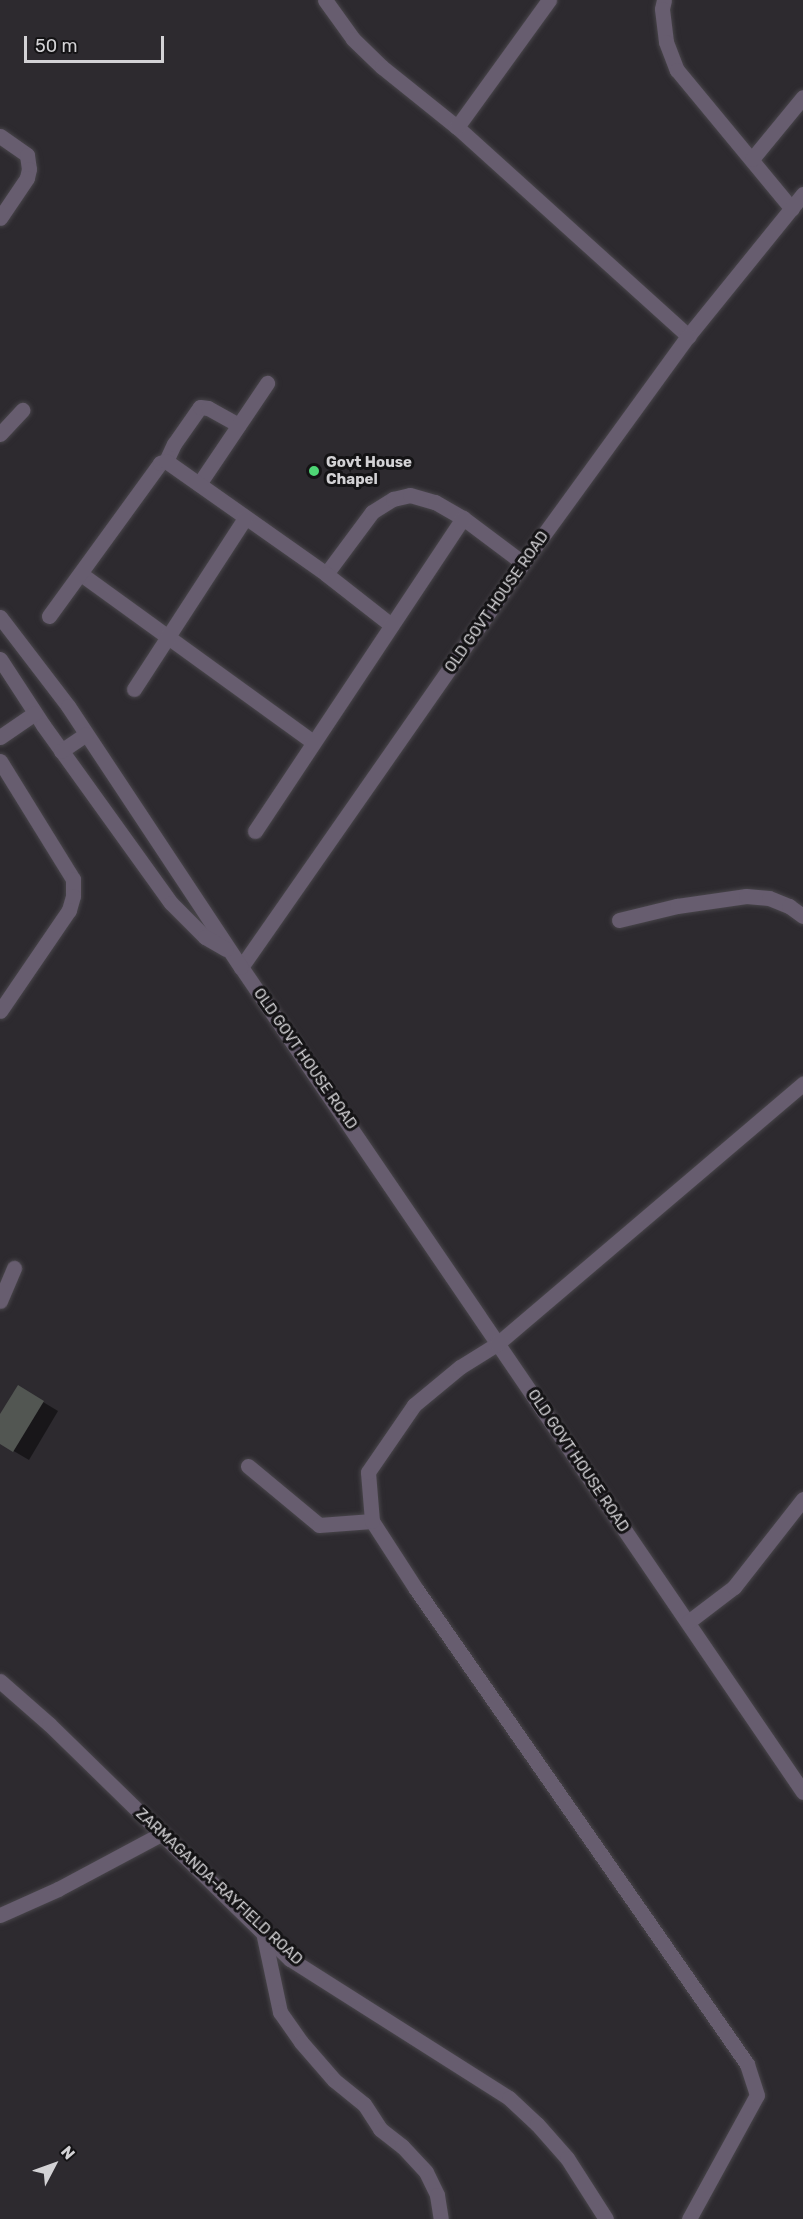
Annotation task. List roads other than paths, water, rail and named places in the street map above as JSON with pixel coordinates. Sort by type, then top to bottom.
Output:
[{"type":"street","points":[[325,0],[353,39],[374,60],[457,127],[688,336]]},
{"type":"street","points":[[457,127],[549,0]]},
{"type":"street","points":[[664,0],[662,9],[666,42],[677,70],[792,209]]},
{"type":"street","points":[[752,159],[803,97]]},
{"type":"street","points":[[0,136],[27,155],[29,169],[27,178],[0,218]]},
{"type":"street","name":"OLD GOVT HOUSE ROAD","points":[[803,195],[688,336],[523,563],[241,967],[803,1792]]},
{"type":"street","points":[[199,484],[267,383]]},
{"type":"street","points":[[49,616],[160,463],[166,461],[174,444],[200,407],[208,408],[239,425]]},
{"type":"street","points":[[0,435],[22,410]]},
{"type":"street","points":[[166,461],[326,574],[391,625]]},
{"type":"street","points":[[326,574],[372,512],[393,499],[410,495],[435,502],[463,519],[523,563]]},
{"type":"street","points":[[134,690],[245,518]]},
{"type":"street","points":[[255,831],[463,519]]},
{"type":"street","points":[[81,574],[313,742]]},
{"type":"street","points":[[0,616],[86,734],[241,967]]},
{"type":"street","points":[[0,659],[34,713],[171,903],[205,937],[232,952]]},
{"type":"street","points":[[0,737],[34,713]]},
{"type":"street","points":[[61,751],[86,734]]},
{"type":"street","points":[[0,761],[73,879],[73,896],[69,910],[0,1011]]},
{"type":"street","points":[[619,920],[677,906],[746,896],[769,898],[789,906],[803,916]]},
{"type":"street","points":[[688,2219],[757,2095],[747,2064],[416,1589],[372,1521],[368,1472],[414,1405],[460,1367],[497,1344],[803,1084]]},
{"type":"street","points":[[0,1301],[14,1268]]},
{"type":"street","points":[[248,1466],[319,1525],[372,1521]]},
{"type":"street","points":[[688,1622],[734,1587],[803,1498]]},
{"type":"street","name":"ZARMAGANDA-RAYFIELD ROAD","points":[[0,1682],[49,1724],[290,1959],[509,2098],[537,2124],[567,2158],[606,2219]]},
{"type":"street","points":[[0,1915],[58,1889],[161,1834]]},
{"type":"street","points":[[263,1932],[280,2012],[301,2042],[334,2080],[364,2104],[380,2129],[402,2146],[426,2172],[437,2195],[441,2219]]},
{"type":"place","name":"Govt House Chapel","points":[[314,471]]}]
